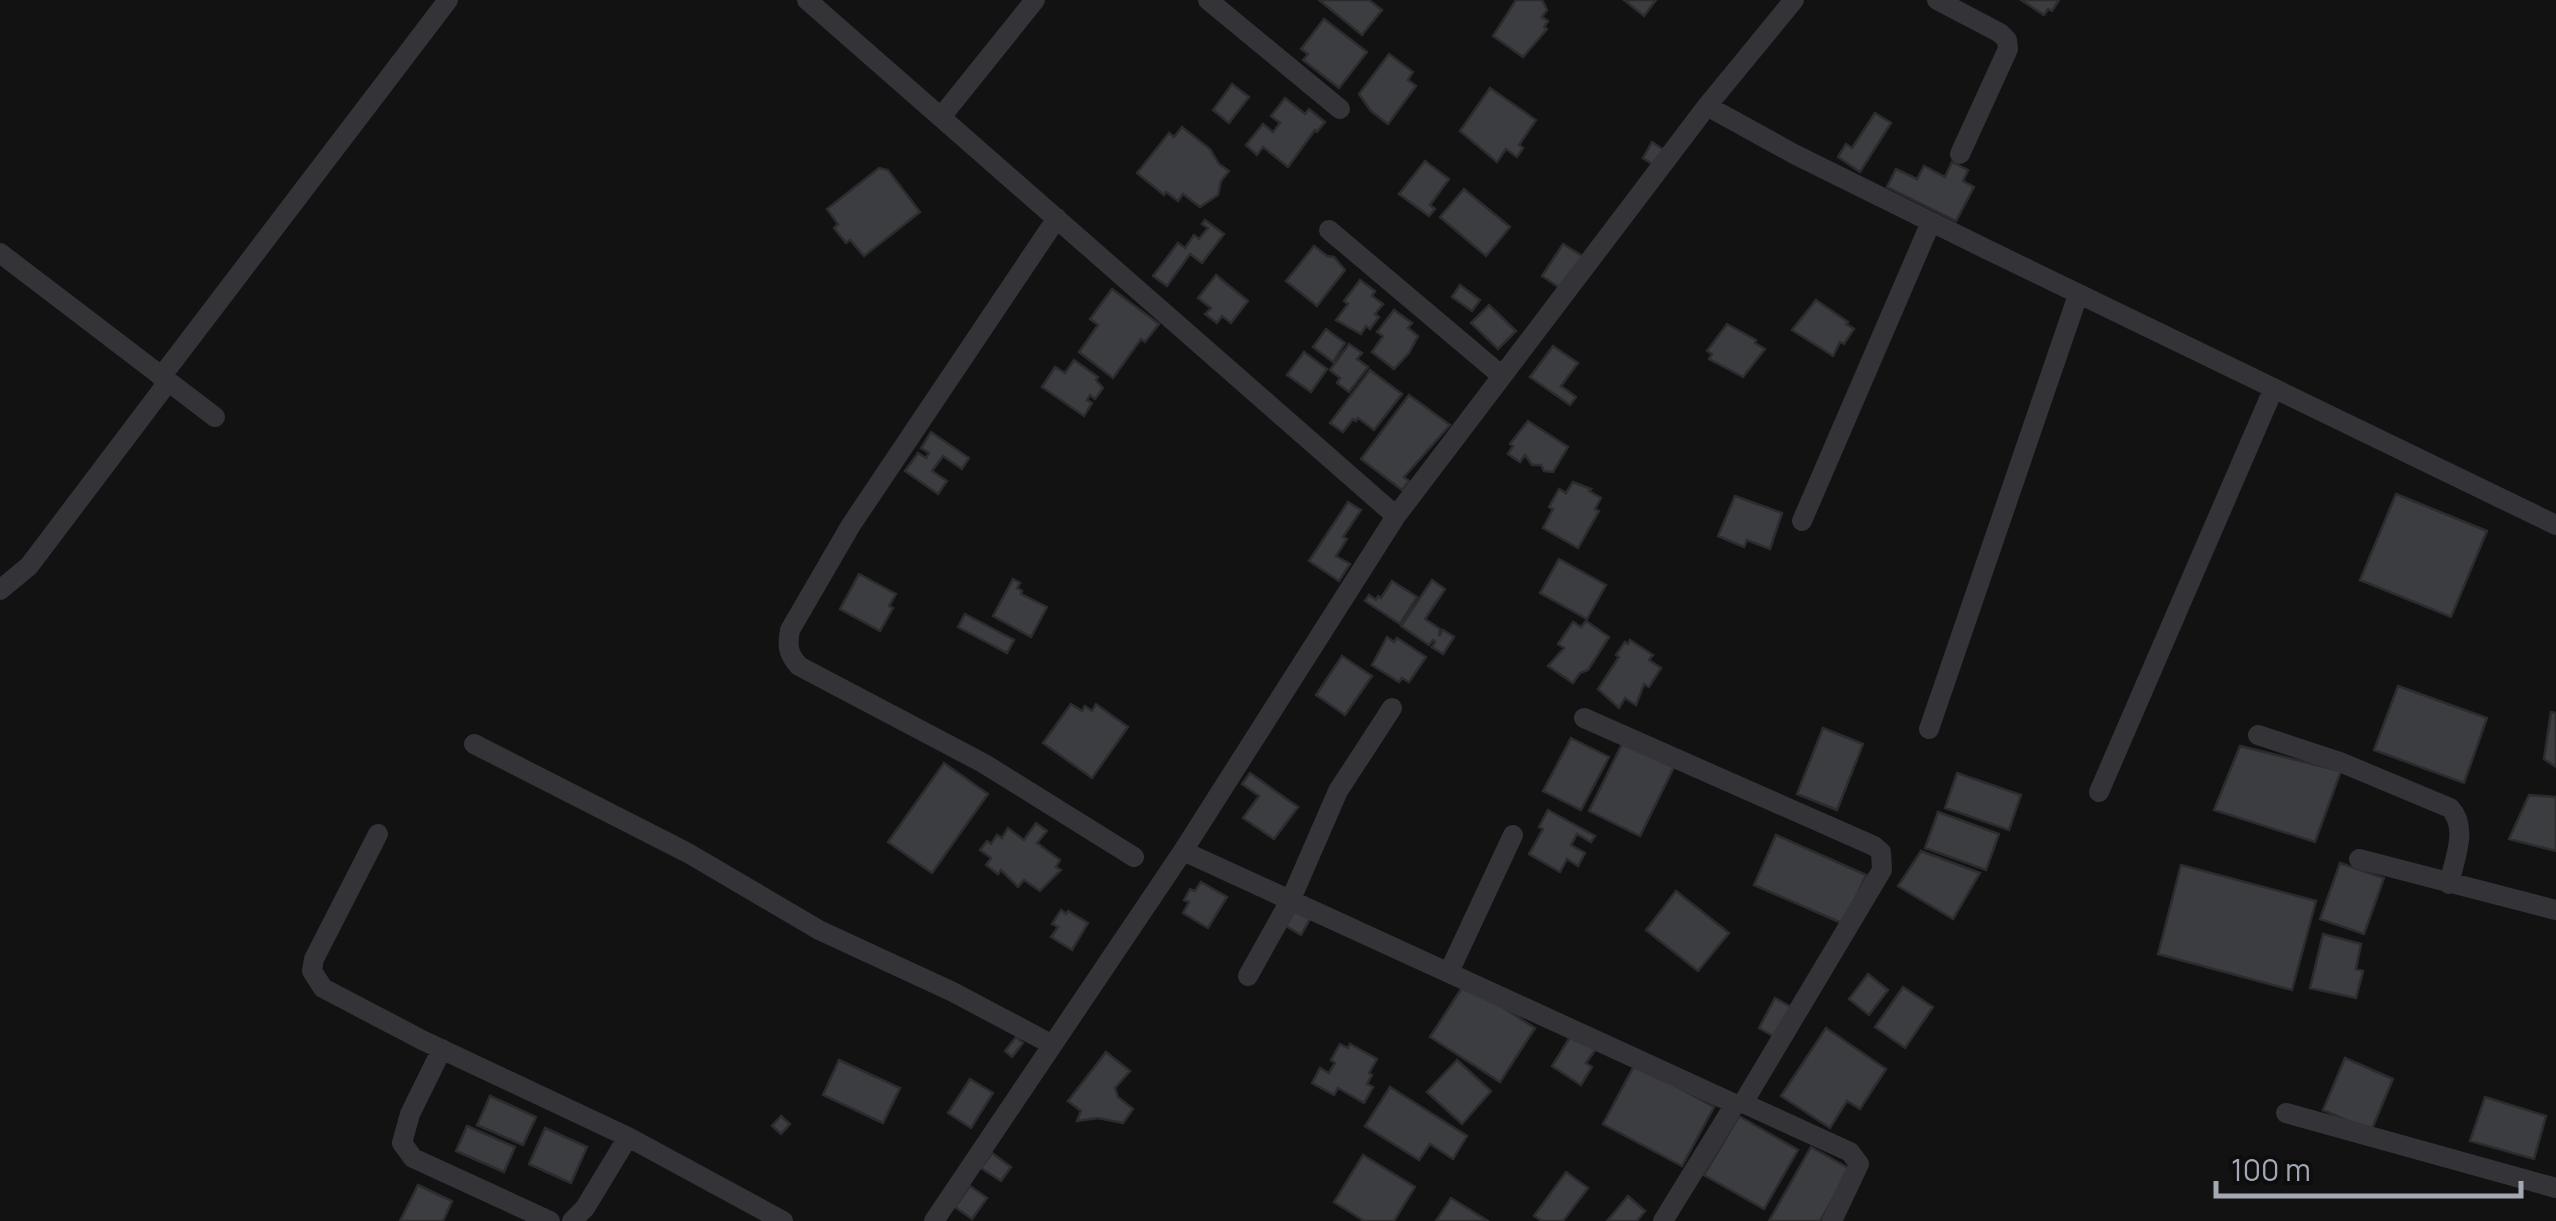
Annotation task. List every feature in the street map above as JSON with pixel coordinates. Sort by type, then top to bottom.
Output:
[{"type":"street","points":[[0,590],[30,566],[164,379],[448,0]]},
{"type":"street","points":[[806,0],[1396,516]]},
{"type":"street","points":[[940,118],[1035,0]]},
{"type":"street","points":[[1208,0],[1340,109]]},
{"type":"street","points":[[934,1221],[1184,851],[1396,516],[1707,106],[1794,0]]},
{"type":"street","points":[[1937,0],[2007,40],[2008,49],[1960,154]]},
{"type":"street","points":[[1707,106],[1930,222],[2556,525]]},
{"type":"street","points":[[1056,218],[861,509],[790,630],[787,645],[790,657],[799,666],[983,763],[1134,857]]},
{"type":"street","points":[[1802,521],[1930,222]]},
{"type":"street","points":[[1329,230],[1502,376]]},
{"type":"street","points":[[0,253],[214,418]]},
{"type":"street","points":[[1929,729],[2078,294]]},
{"type":"street","points":[[2099,792],[2274,390]]},
{"type":"street","points":[[1248,976],[1291,899],[1338,790],[1392,708]]},
{"type":"street","points":[[1584,718],[1881,852],[1882,870],[1662,1221]]},
{"type":"street","points":[[2258,735],[2340,762],[2450,808],[2456,814],[2460,836],[2449,884]]},
{"type":"street","points":[[474,744],[688,853],[819,930],[954,992],[1052,1044]]},
{"type":"street","points":[[378,834],[314,959],[312,971],[322,988],[628,1137],[783,1221]]},
{"type":"street","points":[[1449,972],[1514,835]]},
{"type":"street","points":[[1184,851],[1856,1157],[1857,1172],[1832,1221]]},
{"type":"street","points":[[2359,858],[2556,910]]},
{"type":"street","points":[[442,1049],[410,1114],[402,1143],[413,1158],[550,1221]]},
{"type":"street","points":[[2286,1113],[2556,1188]]},
{"type":"street","points":[[572,1221],[586,1208],[628,1137]]},
{"type":"building","points":[[1319,0],[1369,0],[1382,10],[1362,35]]},
{"type":"building","points":[[1516,0],[1542,0],[1547,10],[1542,17],[1548,21],[1544,27],[1547,29],[1523,57],[1493,36]]},
{"type":"building","points":[[1624,0],[1656,0],[1644,16]]},
{"type":"building","points":[[2021,0],[2059,0],[2044,15]]},
{"type":"building","points":[[1324,19],[1367,52],[1339,88],[1303,60],[1308,54],[1301,49]]},
{"type":"building","points":[[1389,54],[1413,72],[1408,80],[1416,86],[1388,124],[1371,111],[1359,94]]},
{"type":"building","points":[[1232,84],[1249,97],[1229,123],[1213,110]]},
{"type":"building","points":[[1490,88],[1536,120],[1519,145],[1523,148],[1517,157],[1506,149],[1497,162],[1460,131]]},
{"type":"building","points":[[1285,98],[1305,114],[1309,109],[1325,122],[1288,167],[1263,147],[1257,155],[1246,145],[1263,124],[1273,132],[1280,123],[1271,116]]},
{"type":"building","points":[[1875,113],[1891,123],[1860,172],[1838,157],[1846,144],[1852,148]]},
{"type":"building","points":[[1182,127],[1210,149],[1229,171],[1221,181],[1218,195],[1200,207],[1183,194],[1178,201],[1166,192],[1164,195],[1137,173],[1169,133],[1174,137]]},
{"type":"building","points":[[1652,142],[1664,150],[1654,165],[1643,158]]},
{"type":"building","points":[[1425,161],[1449,179],[1430,205],[1435,209],[1429,216],[1399,194]]},
{"type":"building","points":[[1952,162],[1968,170],[1963,181],[1974,187],[1956,221],[1887,187],[1896,169],[1917,179],[1924,166],[1945,177]]},
{"type":"building","points":[[879,168],[888,170],[920,212],[864,256],[834,228],[838,224],[827,209]]},
{"type":"building","points":[[1464,189],[1510,227],[1486,256],[1440,217]]},
{"type":"building","points":[[1205,220],[1224,234],[1202,263],[1190,254],[1167,286],[1153,276],[1178,243],[1185,248],[1194,235],[1199,239],[1208,228],[1202,224]]},
{"type":"building","points":[[1563,244],[1584,257],[1563,290],[1542,276]]},
{"type":"building","points":[[1314,246],[1334,257],[1345,270],[1317,306],[1286,281]]},
{"type":"building","points":[[1216,275],[1248,301],[1231,323],[1222,316],[1217,323],[1205,314],[1211,308],[1198,298]]},
{"type":"building","points":[[1360,280],[1375,291],[1372,296],[1383,304],[1375,314],[1379,317],[1361,334],[1336,320]]},
{"type":"building","points":[[1460,285],[1480,300],[1472,311],[1452,297]]},
{"type":"building","points":[[1112,289],[1159,324],[1145,342],[1141,339],[1113,378],[1079,352],[1098,325],[1090,319]]},
{"type":"building","points":[[1816,300],[1854,329],[1844,344],[1840,342],[1833,356],[1792,330]]},
{"type":"building","points":[[1489,305],[1516,331],[1498,349],[1471,323]]},
{"type":"building","points":[[1394,310],[1412,323],[1408,328],[1418,336],[1394,369],[1372,352],[1383,336],[1377,332]]},
{"type":"building","points":[[1727,324],[1765,349],[1743,377],[1709,359],[1712,354],[1707,351]]},
{"type":"building","points":[[1326,329],[1345,343],[1333,362],[1313,347]]},
{"type":"building","points":[[1349,344],[1362,353],[1357,359],[1368,367],[1349,392],[1337,383],[1340,378],[1330,370]]},
{"type":"building","points":[[1553,346],[1578,363],[1561,386],[1576,397],[1570,405],[1530,377]]},
{"type":"building","points":[[1304,352],[1327,369],[1311,392],[1287,375]]},
{"type":"building","points":[[1074,360],[1098,377],[1096,380],[1103,388],[1095,399],[1090,395],[1087,400],[1092,403],[1084,416],[1042,387],[1055,367],[1065,373]]},
{"type":"building","points":[[1370,370],[1402,394],[1374,430],[1358,418],[1343,432],[1330,423]]},
{"type":"building","points":[[1409,395],[1450,425],[1404,477],[1409,481],[1402,490],[1361,459]]},
{"type":"building","points":[[1528,421],[1568,447],[1553,472],[1532,465],[1525,455],[1520,462],[1508,454],[1513,446],[1510,444]]},
{"type":"building","points":[[931,432],[969,458],[962,469],[943,456],[932,471],[947,481],[938,494],[905,471],[918,453],[926,458],[929,453],[921,448]]},
{"type":"building","points":[[1573,482],[1601,498],[1595,509],[1599,511],[1578,548],[1543,528],[1559,489],[1566,493]]},
{"type":"building","points":[[2396,494],[2487,531],[2451,617],[2360,580]]},
{"type":"building","points":[[1735,496],[1782,513],[1770,549],[1747,540],[1744,547],[1718,536]]},
{"type":"building","points":[[1348,502],[1361,510],[1336,556],[1350,564],[1339,581],[1309,561]]},
{"type":"building","points":[[1559,559],[1606,585],[1587,619],[1540,593]]},
{"type":"building","points":[[859,574],[896,594],[880,631],[840,609]]},
{"type":"building","points":[[1013,579],[1020,583],[1017,588],[1021,594],[1047,607],[1031,637],[993,616]]},
{"type":"building","points":[[1432,580],[1445,589],[1425,619],[1440,629],[1439,636],[1443,630],[1454,637],[1443,654],[1432,647],[1433,640],[1429,645],[1401,626]]},
{"type":"building","points":[[1392,581],[1417,597],[1400,624],[1365,601],[1369,595],[1376,600],[1381,598]]},
{"type":"building","points":[[965,614],[1014,640],[1007,653],[958,627]]},
{"type":"building","points":[[1586,621],[1609,637],[1588,670],[1573,683],[1548,666],[1564,648],[1558,644],[1573,622],[1581,627]]},
{"type":"building","points":[[1387,637],[1394,642],[1397,638],[1426,657],[1409,682],[1402,678],[1399,682],[1372,665]]},
{"type":"building","points":[[1630,640],[1653,655],[1649,660],[1661,668],[1649,687],[1644,684],[1636,705],[1625,698],[1619,708],[1598,689],[1619,657],[1616,655]]},
{"type":"building","points":[[1342,656],[1372,676],[1345,715],[1316,695]]},
{"type":"building","points":[[2398,686],[2487,718],[2464,783],[2374,750]]},
{"type":"building","points":[[1071,704],[1082,711],[1085,706],[1092,711],[1096,704],[1128,727],[1092,778],[1043,743]]},
{"type":"building","points":[[2551,712],[2556,713],[2556,767],[2544,759]]},
{"type":"building","points":[[1823,728],[1863,744],[1837,810],[1797,794]]},
{"type":"building","points":[[1571,738],[1609,757],[1581,810],[1543,791]]},
{"type":"building","points":[[1623,742],[1674,767],[1640,836],[1589,811]]},
{"type":"building","points":[[2240,746],[2341,771],[2315,842],[2214,810]]},
{"type":"building","points":[[944,763],[988,794],[932,873],[888,842]]},
{"type":"building","points":[[1250,773],[1298,807],[1274,839],[1243,818],[1259,796],[1242,784]]},
{"type":"building","points":[[1957,773],[2021,795],[2009,830],[1945,808]]},
{"type":"building","points":[[2529,795],[2556,797],[2556,851],[2509,839]]},
{"type":"building","points":[[1548,810],[1595,836],[1591,842],[1577,834],[1571,845],[1585,853],[1578,866],[1567,859],[1560,872],[1529,854]]},
{"type":"building","points":[[1938,812],[1999,834],[1986,870],[1925,848]]},
{"type":"building","points":[[1036,823],[1047,831],[1037,843],[1060,860],[1056,867],[1061,870],[1040,891],[1024,880],[1018,887],[1001,870],[998,874],[986,865],[991,858],[980,850],[997,835],[1002,838],[1008,828],[1024,840]]},
{"type":"building","points":[[1776,835],[1866,875],[1844,924],[1754,885]]},
{"type":"building","points":[[1921,851],[1980,873],[1953,919],[1898,886]]},
{"type":"building","points":[[2340,863],[2384,878],[2364,934],[2320,919]]},
{"type":"building","points":[[2181,865],[2316,901],[2292,990],[2158,954]]},
{"type":"building","points":[[1201,882],[1227,897],[1208,928],[1183,913],[1190,889],[1195,891]]},
{"type":"building","points":[[1676,891],[1729,933],[1698,971],[1646,930]]},
{"type":"building","points":[[1061,910],[1088,923],[1072,950],[1051,937],[1058,927],[1052,924]]},
{"type":"building","points":[[1295,910],[1310,919],[1301,935],[1286,926]]},
{"type":"building","points":[[2323,934],[2361,944],[2356,969],[2363,971],[2356,998],[2310,988]]},
{"type":"building","points":[[1868,974],[1888,990],[1869,1015],[1849,999]]},
{"type":"building","points":[[1465,983],[1535,1028],[1500,1082],[1430,1037]]},
{"type":"building","points":[[1903,987],[1933,1007],[1905,1048],[1875,1027]]},
{"type":"building","points":[[1775,998],[1791,1007],[1775,1037],[1759,1028]]},
{"type":"building","points":[[1826,1028],[1886,1069],[1860,1109],[1847,1101],[1830,1128],[1781,1096]]},
{"type":"building","points":[[1572,1034],[1596,1049],[1586,1063],[1592,1067],[1581,1085],[1552,1066]]},
{"type":"building","points":[[1016,1037],[1023,1043],[1012,1057],[1005,1051]]},
{"type":"building","points":[[1340,1044],[1348,1048],[1350,1044],[1377,1059],[1367,1084],[1373,1087],[1364,1103],[1338,1088],[1334,1095],[1312,1083],[1320,1068],[1329,1073]]},
{"type":"building","points":[[1106,1052],[1130,1071],[1115,1088],[1118,1097],[1133,1109],[1123,1123],[1098,1118],[1077,1121],[1081,1111],[1068,1101]]},
{"type":"building","points":[[2345,1058],[2393,1079],[2371,1131],[2323,1110]]},
{"type":"building","points":[[839,1060],[900,1088],[883,1123],[823,1095]]},
{"type":"building","points":[[1457,1060],[1491,1091],[1462,1124],[1427,1092]]},
{"type":"building","points":[[1635,1064],[1714,1107],[1682,1166],[1603,1124]]},
{"type":"building","points":[[970,1079],[993,1093],[971,1128],[948,1113]]},
{"type":"building","points":[[1390,1087],[1467,1136],[1453,1159],[1430,1144],[1419,1160],[1365,1126]]},
{"type":"building","points":[[490,1096],[536,1117],[523,1145],[477,1125]]},
{"type":"building","points":[[2485,1097],[2546,1116],[2534,1159],[2470,1141]]},
{"type":"building","points":[[781,1116],[790,1124],[781,1134],[772,1126]]},
{"type":"building","points":[[1739,1116],[1798,1150],[1764,1209],[1704,1175]]},
{"type":"building","points":[[467,1126],[515,1147],[504,1172],[456,1151]]},
{"type":"building","points":[[545,1128],[587,1147],[571,1183],[529,1164]]},
{"type":"building","points":[[1811,1147],[1850,1169],[1820,1221],[1769,1221]]},
{"type":"building","points":[[992,1153],[1011,1167],[1001,1181],[981,1168]]},
{"type":"building","points":[[1363,1155],[1415,1187],[1394,1221],[1364,1221],[1334,1202]]},
{"type":"building","points":[[1566,1172],[1588,1188],[1563,1221],[1542,1221],[1534,1216]]},
{"type":"building","points":[[418,1185],[452,1201],[443,1221],[400,1221]]},
{"type":"building","points":[[970,1186],[987,1198],[972,1219],[955,1207]]},
{"type":"building","points":[[1628,1196],[1645,1211],[1637,1221],[1607,1221]]},
{"type":"building","points":[[1451,1198],[1488,1221],[1436,1221]]}]
